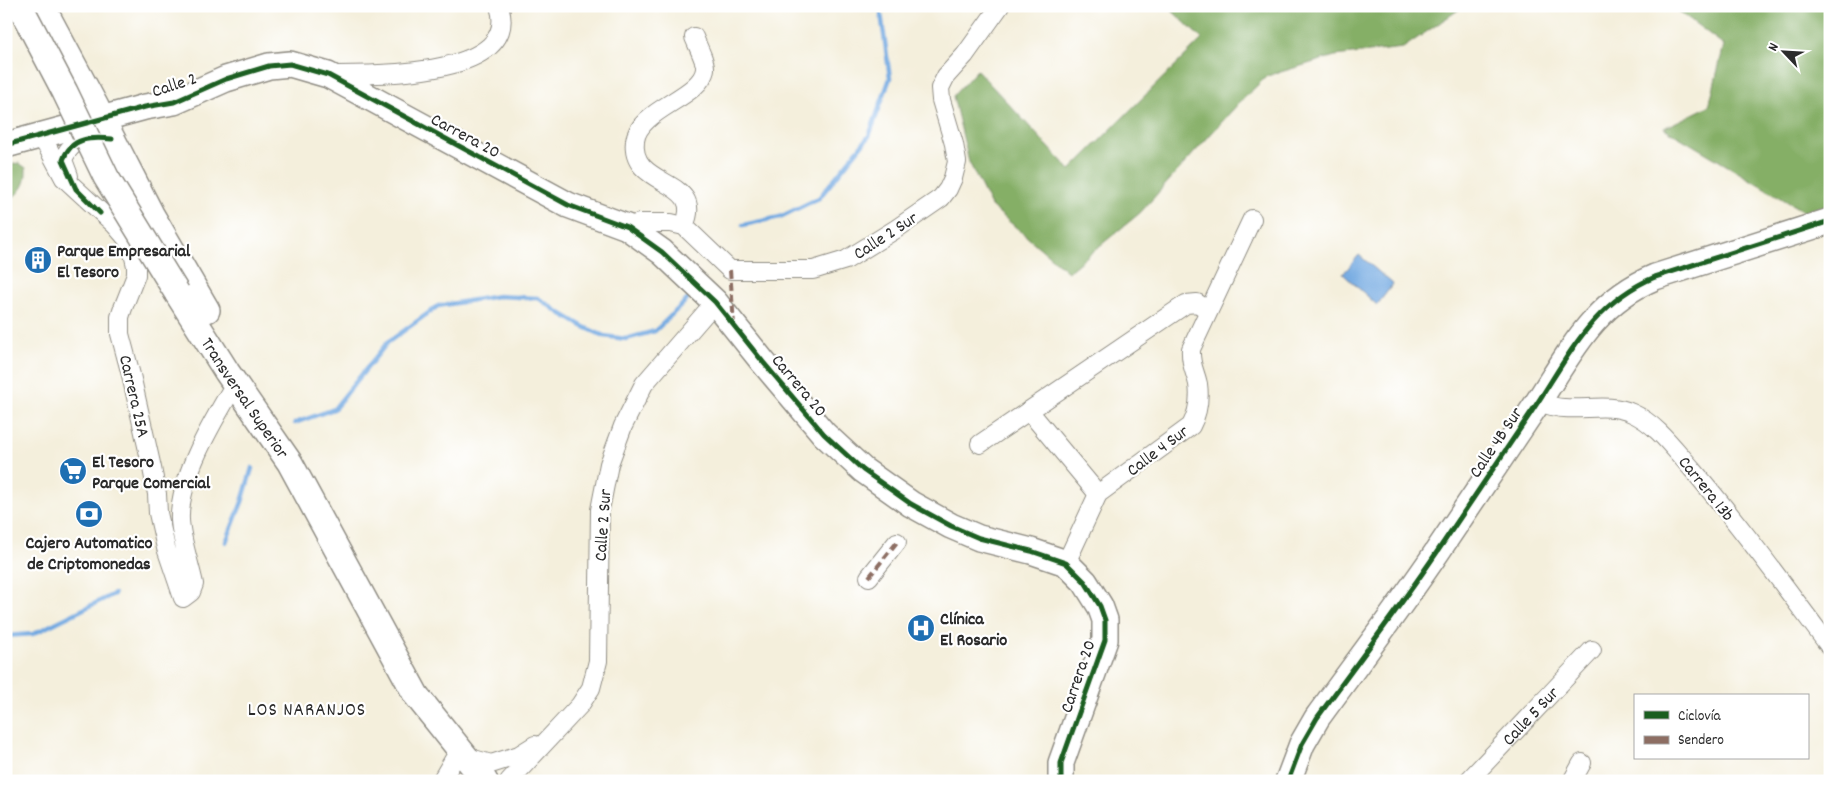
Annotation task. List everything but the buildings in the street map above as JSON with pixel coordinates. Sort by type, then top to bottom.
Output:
[{"type":"street","name":"Transversal Superior","points":[[20,6],[66,92],[106,177],[235,384],[288,459],[416,695],[485,781]]},
{"type":"street","points":[[42,6],[151,214],[240,367],[288,459]]},
{"type":"street","name":"Calle 2","points":[[24,140],[107,129],[145,107],[174,102],[226,79],[269,66],[290,64],[328,75],[370,75],[421,71],[465,61],[480,55],[496,41],[502,17],[499,6]]},
{"type":"street","name":"Calle 2 Sur","points":[[684,226],[730,270],[812,270],[846,260],[941,198],[948,190],[957,162],[954,144],[941,100],[940,88],[946,76],[965,55],[1000,6]]},
{"type":"street","points":[[627,227],[639,223],[671,223],[684,226],[690,214],[689,202],[676,189],[658,179],[644,168],[638,160],[634,140],[643,122],[684,94],[703,77],[706,68],[694,37]]},
{"type":"street","name":"Carrera 20","points":[[328,75],[568,205],[627,227],[662,252],[715,302],[762,362],[824,434],[862,470],[911,504],[951,526],[979,538],[1031,551],[1066,563],[1085,582],[1100,606],[1105,620],[1105,640],[1061,763],[1061,781]]},
{"type":"street","name":"Carrera 25A","points":[[76,189],[64,160],[69,149],[83,139],[95,137],[107,129]]},
{"type":"street","name":"Carrera 25A","points":[[24,140],[48,148],[64,178],[115,225],[127,239],[133,254],[136,276],[120,317],[120,334],[132,375],[152,468],[157,494],[158,513],[166,548],[183,598],[191,592],[194,584],[180,522],[184,486],[209,431],[235,384]]},
{"type":"street","name":"Carrera 25A","points":[[24,140],[44,162],[53,180],[62,189],[79,205],[100,213]]},
{"type":"street","name":"Calle 4 Sur","points":[[1066,563],[1098,494],[1191,426],[1198,412],[1198,384],[1191,362],[1191,349],[1252,219]]},
{"type":"street","name":"Calle 4B Sur","points":[[1288,781],[1302,744],[1317,718],[1430,562],[1539,402],[1563,360],[1605,308],[1632,288],[1655,277],[1820,223]]},
{"type":"street","name":"Calle 2 Sur","points":[[509,781],[580,705],[591,688],[598,661],[600,510],[609,464],[623,426],[644,384],[715,302]]},
{"type":"street","points":[[980,444],[1186,304],[1197,304],[1208,310]]},
{"type":"street","name":"Carrera 13b","points":[[1539,402],[1566,408],[1610,407],[1632,412],[1649,423],[1669,442],[1708,488],[1766,561],[1830,647]]},
{"type":"street","points":[[1029,411],[1098,494]]},
{"type":"street","points":[[870,577],[897,542]]},
{"type":"street","name":"Calle 5 Sur","points":[[1468,781],[1592,650]]},
{"type":"street","name":"Calle 2 Sur","points":[[463,753],[491,764],[520,755],[551,736]]},
{"type":"street","points":[[441,781],[463,753]]},
{"type":"street","points":[[1572,781],[1582,763]]},
{"type":"green space","points":[[1167,6],[1464,6],[1403,48],[1335,56],[1267,76],[1238,104],[1140,213],[1068,272],[991,206],[969,162],[953,96],[977,70],[1070,170],[1202,39]]},
{"type":"green space","points":[[1672,6],[1830,6],[1830,223],[1824,222],[1803,211],[1664,128],[1709,106],[1724,45]]},
{"type":"green space","points":[[19,163],[26,168],[24,184],[6,203],[6,165]]},
{"type":"water","points":[[1359,255],[1393,284],[1377,305],[1343,274]]},
{"type":"waterway","points":[[743,225],[780,217],[819,198],[869,136],[890,78],[880,6]]},
{"type":"waterway","points":[[295,423],[334,409],[387,343],[438,306],[498,296],[538,298],[582,326],[604,336],[626,339],[655,331],[689,298]]},
{"type":"waterway","points":[[226,542],[242,502],[252,468]]},
{"type":"waterway","points":[[6,636],[33,634],[114,594]]},
{"type":"marked path","points":[[730,270],[734,324]]},
{"type":"marked path","points":[[869,577],[897,542]]},
{"type":"cycle path","points":[[6,145],[145,107],[174,102],[226,79],[269,66],[290,64],[328,75],[568,205],[627,227],[662,252],[715,302],[824,434],[863,470],[911,504],[951,526],[979,538],[1031,551],[1066,563],[1085,582],[1100,606],[1105,620],[1105,640],[1061,763],[1061,781]]},
{"type":"cycle path","points":[[100,213],[76,189],[63,160],[67,152],[76,143],[97,138],[112,139]]},
{"type":"cycle path","points":[[1288,781],[1302,744],[1317,718],[1423,573],[1569,354],[1597,318],[1613,302],[1632,288],[1655,277],[1830,221]]},
{"type":"place","name":"Parque Empresarial El Tesoro","points":[[38,260]]},
{"type":"place","name":"El Tesoro Parque Comercial","points":[[73,471]]},
{"type":"place","name":"Cajero Automatico de Criptomonedas","points":[[89,514]]},
{"type":"place","name":"Clínica El Rosario","points":[[921,628]]},
{"type":"district","name":"LOS NARANJOS","points":[[307,708]]}]
